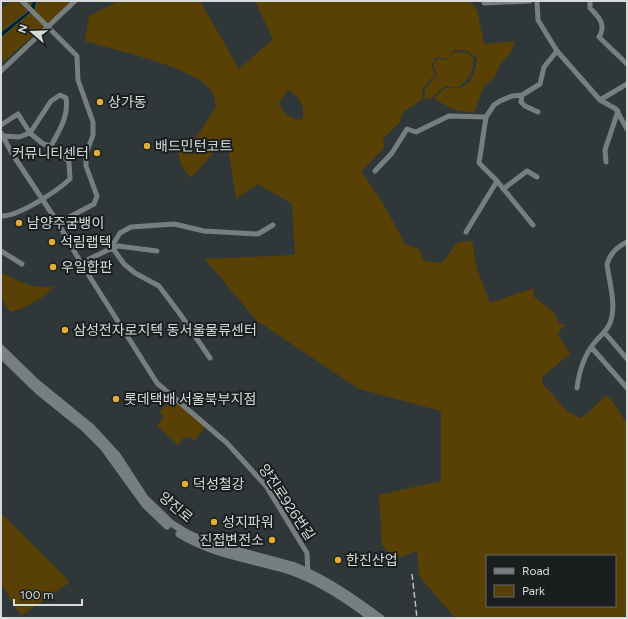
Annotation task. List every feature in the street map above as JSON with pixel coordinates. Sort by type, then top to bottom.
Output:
[{"type":"main road","name":"양진로","points":[[1,348],[36,382],[91,427],[117,455],[145,498],[171,523],[187,533],[208,542],[309,571],[342,589],[381,618]]},
{"type":"main road","name":"양진로","points":[[1,355],[38,391],[84,428],[103,447],[145,506],[173,530],[201,546],[249,561],[284,569],[307,579],[339,596],[371,618]]},
{"type":"street","points":[[22,1],[77,56],[78,80],[93,122],[93,135],[86,154],[86,166],[97,196],[94,204],[58,223]]},
{"type":"street","points":[[1,70],[75,1]]},
{"type":"street","points":[[484,3],[530,1]]},
{"type":"street","points":[[537,1],[538,20],[557,51],[600,100],[616,109],[627,129]]},
{"type":"street","points":[[590,1],[590,8],[600,18],[603,28],[599,37],[627,64]]},
{"type":"street","points":[[533,225],[497,181],[479,163],[486,117],[494,105],[512,96],[522,95],[540,84],[544,67],[557,51]]},
{"type":"street","points":[[600,100],[627,84]]},
{"type":"street","points":[[30,133],[51,101],[60,95],[66,98],[68,106],[65,120],[51,146]]},
{"type":"street","points":[[522,95],[521,102],[525,106],[538,112]]},
{"type":"street","points":[[606,162],[605,150],[618,112]]},
{"type":"street","points":[[1,125],[18,114],[30,133],[43,144],[51,146],[69,162],[70,179],[58,190],[43,199],[17,212],[1,216]]},
{"type":"street","points":[[375,171],[392,153],[407,129],[416,132],[449,116],[486,117]]},
{"type":"street","name":"양진로926번길","points":[[2,134],[19,137],[30,133]]},
{"type":"street","name":"양진로926번길","points":[[2,134],[13,155],[43,199],[81,263],[158,383],[227,443],[266,486],[307,554],[309,571],[307,579]]},
{"type":"street","points":[[503,189],[527,171],[537,177]]},
{"type":"street","points":[[466,232],[497,181]]},
{"type":"street","points":[[110,249],[120,233],[131,226],[174,224],[204,231],[258,234],[273,224]]},
{"type":"street","points":[[577,388],[581,367],[594,343],[605,333],[610,322],[613,309],[607,264],[609,257],[614,250],[627,242]]},
{"type":"street","points":[[81,263],[118,246],[157,251]]},
{"type":"street","points":[[110,249],[114,250],[124,264],[135,273],[159,286],[210,358]]},
{"type":"street","points":[[1,251],[22,264]]},
{"type":"street","points":[[605,333],[627,359]]},
{"type":"street","points":[[592,348],[627,388]]},
{"type":"green space","points":[[11,1],[72,1],[1,64],[1,9]]},
{"type":"green space","points":[[119,1],[200,1],[239,69],[273,39],[255,1],[469,1],[477,10],[484,44],[515,41],[510,54],[500,64],[496,75],[483,88],[474,113],[455,110],[434,99],[445,88],[460,88],[465,86],[472,78],[477,58],[468,51],[454,50],[447,59],[436,57],[431,66],[435,74],[422,89],[423,99],[403,112],[400,122],[383,139],[384,148],[361,172],[390,216],[405,244],[419,249],[424,261],[442,263],[458,242],[472,241],[477,269],[490,303],[534,288],[533,296],[554,312],[558,322],[566,325],[557,333],[570,354],[543,376],[542,383],[567,411],[580,418],[589,412],[606,395],[613,402],[627,424],[627,618],[455,618],[419,576],[417,551],[394,559],[382,545],[379,495],[441,481],[441,411],[359,389],[256,320],[205,259],[295,255],[292,204],[258,184],[236,199],[228,147],[215,151],[191,178],[181,165],[178,151],[197,136],[216,107],[210,89],[201,81],[187,73],[133,54],[85,41],[89,16]],"holes":[[[288,90],[292,92],[303,107],[303,116],[301,120],[287,115],[279,103]]]},
{"type":"green space","points":[[454,52],[468,53],[474,59],[469,76],[457,88],[445,86],[432,98],[425,99],[425,89],[437,74],[433,65],[437,59],[447,60]]},
{"type":"green space","points":[[1,272],[32,286],[54,287],[34,302],[11,312],[7,309],[3,300],[1,289]]},
{"type":"green space","points":[[171,399],[205,427],[194,441],[190,437],[183,438],[178,445],[157,426],[163,418],[160,412]]},
{"type":"green space","points":[[1,513],[70,582],[21,616],[1,584]]},
{"type":"water","points":[[33,1],[37,1],[35,9],[1,38],[1,32],[27,12]]},
{"type":"railway","points":[[412,574],[417,618]]},
{"type":"place","name":"상가동","points":[[100,102]]},
{"type":"place","name":"배드민턴코트","points":[[147,146]]},
{"type":"place","name":"커뮤니티센터","points":[[97,153]]},
{"type":"place","name":"남양주굼뱅이","points":[[19,223]]},
{"type":"place","name":"석림랩텍","points":[[52,242]]},
{"type":"place","name":"우일합판","points":[[53,267]]},
{"type":"place","name":"삼성전자로지텍 동서울물류센터","points":[[65,330]]},
{"type":"place","name":"롯데택배 서울북부지점","points":[[116,399]]},
{"type":"place","name":"덕성철강","points":[[185,484]]},
{"type":"place","name":"성지파워","points":[[214,522]]},
{"type":"place","name":"진접변전소","points":[[272,540]]},
{"type":"place","name":"한진산업","points":[[338,560]]}]
